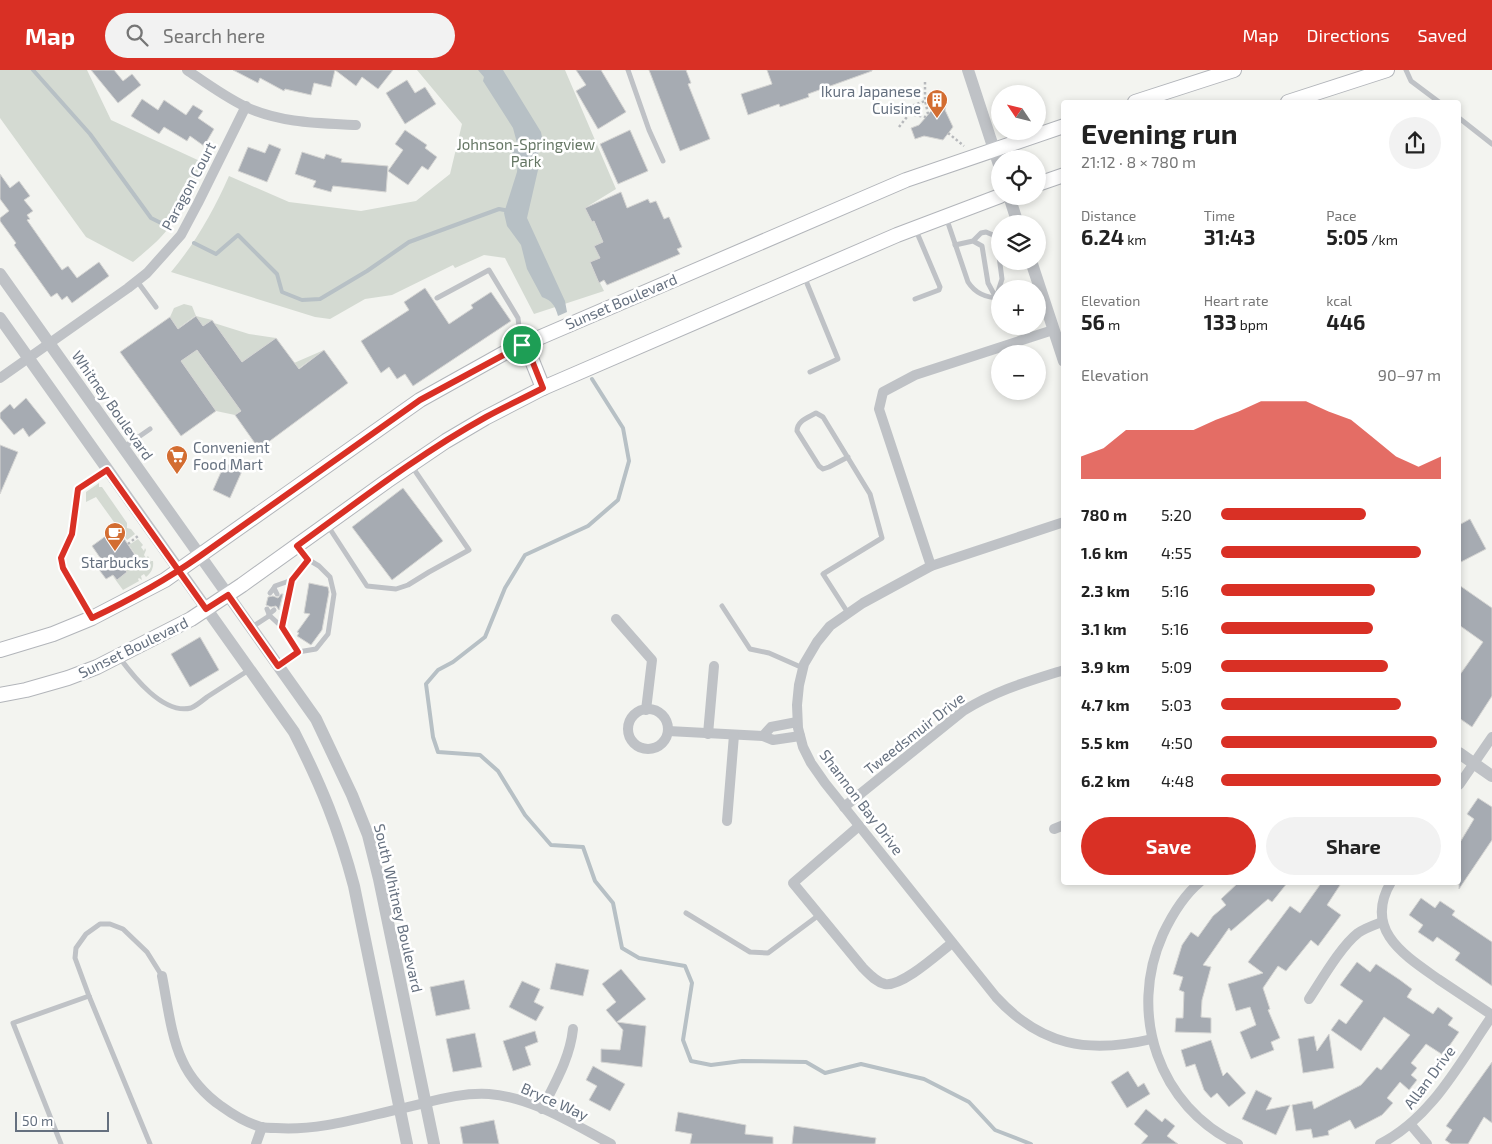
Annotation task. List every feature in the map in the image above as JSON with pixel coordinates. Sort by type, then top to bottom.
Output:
[{"type":"main road","points":[[1141,100],[1234,70]]},
{"type":"main road","points":[[1294,100],[1387,70]]},
{"type":"main road","name":"Sunset Boulevard","points":[[0,650],[54,634],[92,618],[126,602],[179,571],[420,400],[523,344],[906,180],[1061,127]]},
{"type":"main road","points":[[1046,181],[1061,176]]},
{"type":"main road","name":"Sunset Boulevard","points":[[0,695],[68,678],[119,657],[181,625],[228,595],[411,465],[485,418],[543,388],[803,275],[915,228],[991,199]]},
{"type":"main road","points":[[523,344],[543,388]]},
{"type":"street","points":[[187,70],[246,106],[265,114],[304,123],[356,125]]},
{"type":"street","points":[[968,70],[994,149]]},
{"type":"street","name":"Paragon Court","points":[[0,378],[136,281],[164,256],[181,235],[246,106]]},
{"type":"street","name":"Whitney Boulevard","points":[[0,274],[228,595]]},
{"type":"street","points":[[1046,310],[1061,352]]},
{"type":"street","points":[[0,318],[294,732],[329,805],[343,844],[354,886],[407,1144]]},
{"type":"street","points":[[931,566],[878,409],[883,392],[914,375],[1054,330]]},
{"type":"street","name":"Shannon Bay Drive","points":[[1061,523],[931,566],[848,613],[830,626],[817,642],[804,668],[797,704],[800,736],[802,747],[810,763],[952,943],[1011,1014],[1030,1027],[1053,1038],[1076,1044],[1100,1047],[1130,1044],[1152,1039]]},
{"type":"street","name":"South Whitney Boulevard","points":[[228,595],[316,719],[352,795],[368,835],[379,879],[434,1144]]},
{"type":"street","points":[[616,620],[652,660],[646,710]]},
{"type":"street","points":[[708,734],[714,666]]},
{"type":"street","name":"Tweedsmuir Drive","points":[[844,807],[963,712],[983,699],[1004,689],[1061,671]]},
{"type":"street","points":[[646,710],[657,712],[663,716],[667,723],[668,731],[666,738],[661,744],[647,749],[639,747],[633,742],[629,736],[628,728],[635,714],[646,710]]},
{"type":"street","points":[[763,736],[771,727],[798,722]]},
{"type":"street","points":[[668,731],[763,736],[773,740],[800,736]]},
{"type":"street","points":[[727,821],[734,735]]},
{"type":"street","points":[[1461,782],[1492,737]]},
{"type":"street","points":[[1461,754],[1492,776]]},
{"type":"street","points":[[859,826],[793,883],[863,968],[875,979],[887,984],[902,980],[952,943]]},
{"type":"street","points":[[1195,885],[1180,903],[1168,922],[1158,945],[1148,991],[1148,1016],[1152,1039],[1168,1080],[1196,1115],[1213,1129],[1238,1144]]},
{"type":"street","points":[[1390,885],[1382,905],[1382,922],[1390,939],[1400,952],[1492,1015]]},
{"type":"street","points":[[1309,1000],[1348,943],[1358,933],[1382,922]]},
{"type":"street","points":[[162,976],[175,1040],[182,1060],[204,1092],[216,1103],[228,1111],[262,1127],[256,1144]]},
{"type":"street","name":"Allan Drive","points":[[1380,1144],[1411,1125],[1439,1093],[1492,1015]]},
{"type":"street","points":[[542,1109],[567,1058],[572,1044],[574,1029]]},
{"type":"street","name":"Bryce Way","points":[[262,1127],[292,1129],[316,1127],[426,1103],[470,1095],[489,1094],[524,1102],[542,1109],[611,1144]]},
{"type":"street","points":[[1411,1125],[1427,1144]]},
{"type":"lane","points":[[628,70],[662,161]]},
{"type":"lane","points":[[1406,70],[1411,81],[1436,100]]},
{"type":"lane","points":[[1461,120],[1492,144]]},
{"type":"lane","points":[[946,216],[965,276],[971,287],[985,296],[991,297]]},
{"type":"lane","points":[[915,228],[940,287],[939,290],[915,299]]},
{"type":"lane","points":[[956,245],[973,241],[980,233],[986,232],[993,236],[997,241],[1002,280]]},
{"type":"lane","points":[[973,241],[982,246],[988,283],[991,288]]},
{"type":"lane","points":[[437,298],[490,270],[518,318],[523,344]]},
{"type":"lane","points":[[803,275],[838,359],[810,372]]},
{"type":"lane","points":[[136,281],[156,307]]},
{"type":"lane","points":[[848,456],[829,468],[823,469],[819,466],[797,431],[799,422],[816,413],[823,417],[848,456],[870,494],[882,538],[823,574],[848,613]]},
{"type":"lane","points":[[124,448],[150,429]]},
{"type":"lane","points":[[327,524],[367,586],[396,589],[408,585],[469,550],[411,465]]},
{"type":"lane","points":[[92,618],[63,568],[61,558],[72,534],[78,489],[107,470]]},
{"type":"lane","points":[[278,666],[298,652],[316,649],[328,634],[334,594],[330,577],[319,566],[308,560],[297,546]]},
{"type":"lane","points":[[277,594],[272,590],[292,580],[308,560]]},
{"type":"lane","points":[[282,627],[292,580]]},
{"type":"lane","points":[[722,606],[750,650],[769,653],[804,668]]},
{"type":"lane","points":[[252,627],[270,612],[298,652]]},
{"type":"lane","points":[[119,657],[132,675],[148,691],[163,702],[178,708],[191,708],[249,670]]},
{"type":"lane","points":[[686,913],[750,952],[768,953],[819,915]]},
{"type":"lane","points":[[150,1144],[89,996],[75,958],[76,948],[86,934],[100,924],[110,924],[123,929],[148,952],[162,976]]},
{"type":"lane","points":[[61,1144],[13,1023],[89,996]]},
{"type":"path","points":[[909,114],[927,115],[925,82]]},
{"type":"path","points":[[903,109],[925,101]]},
{"type":"path","points":[[899,127],[917,104]]},
{"type":"path","points":[[892,108],[912,110]]},
{"type":"path","points":[[948,133],[966,147]]},
{"type":"path","points":[[128,544],[138,536]]},
{"type":"green space","points":[[0,70],[87,70],[111,120],[202,162],[184,203],[170,226],[157,241],[133,262],[86,237],[0,118]]},
{"type":"green space","name":"Johnson-Springview Park","points":[[417,70],[565,70],[616,189],[585,208],[592,222],[594,221],[603,242],[595,246],[600,258],[590,263],[604,291],[534,314],[505,258],[484,255],[455,268],[453,265],[392,295],[365,299],[330,319],[315,317],[171,272],[203,226],[229,176],[289,202],[361,211],[416,201],[450,174],[462,124]]},
{"type":"green space","points":[[184,304],[192,306],[196,316],[212,320],[203,326],[195,316],[180,327],[236,404],[294,363],[324,350],[235,415],[216,411],[181,361],[194,352],[170,317],[174,308]]},
{"type":"green space","points":[[214,323],[249,334],[276,338],[242,362]]},
{"type":"green space","points":[[99,483],[99,487],[102,487],[127,523],[127,528],[131,529],[135,534],[127,540],[96,497],[86,502],[86,492]]},
{"type":"green space","points":[[138,539],[143,545],[141,547],[144,551],[145,548],[146,550],[144,555],[146,558],[148,556],[153,561],[153,568],[146,577],[144,574],[141,576],[142,580],[139,578],[139,581],[123,590],[112,575],[117,580],[127,572],[124,568],[137,557],[129,545]]},
{"type":"shaded area","points":[[478,70],[503,70],[541,132],[544,148],[538,153],[538,170],[527,218],[565,301],[567,312],[558,316],[553,304],[542,297],[527,269],[521,245],[507,226],[504,213],[517,172],[518,159],[512,152],[517,143],[513,128],[483,81],[484,77]]},
{"type":"building","points":[[91,70],[114,70],[123,81],[132,74],[141,85],[118,103]]},
{"type":"building","points":[[233,70],[335,70],[331,87],[314,83],[311,95],[285,89],[284,91],[260,78],[258,83]]},
{"type":"building","points":[[335,70],[393,70],[378,89],[362,77],[356,86]]},
{"type":"building","points":[[576,70],[601,70],[626,112],[598,129],[576,91],[586,85]]},
{"type":"building","points":[[649,70],[686,70],[691,83],[688,84],[710,139],[680,151]]},
{"type":"building","points":[[767,70],[872,71],[808,94],[809,97],[780,107],[779,104],[748,115],[741,94],[772,84]]},
{"type":"building","points":[[407,80],[415,93],[425,87],[436,104],[405,124],[386,93]]},
{"type":"building","name":"Ikura Japanese Cuisine","points":[[936,98],[947,100],[945,110],[953,127],[943,140],[924,136],[915,139],[911,128],[919,125],[926,117],[935,106]]},
{"type":"building","points":[[142,99],[158,110],[164,100],[186,115],[193,105],[203,111],[198,118],[214,129],[204,146],[190,136],[187,141],[164,127],[159,134],[131,116]]},
{"type":"building","points":[[405,130],[427,145],[425,148],[437,157],[428,170],[422,166],[408,185],[388,171],[403,150],[395,144]]},
{"type":"building","points":[[630,130],[648,171],[618,184],[600,144]]},
{"type":"building","points":[[269,144],[281,149],[267,182],[238,171],[248,147],[265,153]]},
{"type":"building","points":[[302,152],[324,159],[326,154],[342,159],[341,162],[388,166],[386,192],[333,186],[331,192],[313,187],[316,181],[295,174]]},
{"type":"building","points":[[0,174],[10,188],[19,181],[30,196],[24,200],[33,211],[27,215],[30,219],[27,220],[62,270],[68,266],[77,278],[99,262],[109,276],[72,303],[67,296],[62,300],[57,293],[51,297],[14,245],[16,243],[0,221],[0,218],[9,211],[0,199]]},
{"type":"building","points":[[621,192],[627,208],[648,199],[650,203],[656,201],[664,219],[669,217],[682,247],[677,249],[680,254],[607,285],[604,280],[599,283],[590,262],[600,258],[594,246],[603,242],[594,221],[592,222],[585,208]]},
{"type":"building","points":[[425,288],[449,324],[473,308],[471,305],[491,292],[511,321],[413,386],[405,374],[397,379],[389,367],[381,373],[361,341],[409,310],[404,302]]},
{"type":"building","points":[[196,316],[203,326],[212,320],[242,362],[276,338],[299,369],[324,350],[348,383],[259,449],[235,415],[241,411],[197,350],[181,361],[216,411],[181,436],[120,352],[170,317],[178,329]]},
{"type":"building","points":[[26,398],[46,423],[29,437],[23,428],[14,435],[0,418],[0,413],[10,404],[14,409]]},
{"type":"building","points":[[0,445],[18,452],[0,494]]},
{"type":"building","points":[[225,463],[242,471],[230,498],[213,490]]},
{"type":"building","points":[[403,488],[443,541],[392,580],[352,527]]},
{"type":"building","points":[[1470,519],[1486,549],[1461,562],[1461,524]]},
{"type":"building","name":"Starbucks","points":[[114,530],[118,536],[121,534],[137,558],[124,568],[127,572],[117,580],[113,575],[106,579],[97,567],[103,562],[92,546]]},
{"type":"building","points":[[309,583],[328,587],[329,592],[322,630],[311,645],[297,636],[299,633],[297,632],[310,614],[304,613]]},
{"type":"building","points":[[1461,586],[1492,608],[1492,696],[1472,727],[1461,719],[1461,673],[1483,642],[1461,626]]},
{"type":"building","points":[[283,594],[279,610],[276,606],[266,605],[268,597],[278,598]]},
{"type":"building","points":[[200,637],[219,670],[190,687],[171,654]]},
{"type":"building","points":[[1478,798],[1492,807],[1492,840],[1459,889],[1459,885],[1461,885],[1461,841],[1474,819],[1467,814]]},
{"type":"building","points":[[1236,885],[1286,885],[1272,902],[1268,899],[1231,931],[1229,928],[1203,965],[1211,967],[1202,1000],[1201,1017],[1211,1018],[1211,1033],[1175,1032],[1176,1018],[1183,1018],[1184,992],[1179,990],[1183,977],[1173,974],[1182,945],[1191,932],[1198,937],[1213,916],[1226,905],[1221,899]]},
{"type":"building","points":[[1320,885],[1340,885],[1327,905],[1341,915],[1318,946],[1311,940],[1286,971],[1278,966],[1263,988],[1270,1009],[1268,1010],[1280,1038],[1271,1042],[1274,1050],[1251,1059],[1240,1032],[1256,1025],[1250,1007],[1236,1011],[1228,984],[1263,973],[1248,962],[1290,906],[1300,913]]},
{"type":"building","points":[[1421,898],[1435,908],[1440,901],[1455,911],[1452,915],[1492,942],[1492,986],[1455,960],[1460,953],[1437,937],[1433,942],[1418,932],[1423,925],[1409,915]]},
{"type":"building","points":[[1357,962],[1370,972],[1376,964],[1400,980],[1412,989],[1407,997],[1433,1014],[1438,1007],[1453,1018],[1448,1025],[1459,1032],[1443,1055],[1426,1044],[1411,1063],[1417,1068],[1411,1075],[1417,1080],[1409,1090],[1400,1082],[1387,1098],[1393,1103],[1382,1115],[1355,1129],[1350,1120],[1328,1131],[1329,1135],[1313,1138],[1311,1129],[1296,1131],[1292,1105],[1312,1101],[1314,1109],[1361,1085],[1377,1067],[1381,1070],[1410,1035],[1384,1017],[1361,1051],[1331,1030],[1339,1019],[1346,1024],[1363,1001],[1340,985]]},
{"type":"building","points":[[556,963],[589,970],[583,996],[550,989]]},
{"type":"building","points":[[621,969],[646,999],[617,1022],[646,1026],[642,1067],[601,1062],[601,1049],[620,1050],[623,1030],[606,1010],[616,1002],[602,984]]},
{"type":"building","points":[[464,980],[470,1009],[436,1016],[430,987]]},
{"type":"building","points":[[522,981],[540,989],[534,1002],[544,1007],[536,1021],[509,1007]]},
{"type":"building","points":[[535,1031],[538,1042],[525,1047],[531,1065],[513,1071],[503,1041]]},
{"type":"building","points":[[475,1033],[482,1067],[453,1072],[446,1039]]},
{"type":"building","points":[[1329,1034],[1334,1068],[1303,1073],[1298,1039],[1314,1036],[1317,1051]]},
{"type":"building","points":[[1211,1040],[1223,1076],[1227,1072],[1246,1093],[1229,1107],[1217,1093],[1211,1098],[1204,1090],[1195,1064],[1186,1067],[1181,1050]]},
{"type":"building","points":[[1492,1062],[1492,1123],[1484,1117],[1468,1144],[1451,1144],[1445,1140],[1452,1130],[1446,1126]]},
{"type":"building","points":[[593,1066],[625,1084],[610,1111],[589,1100],[597,1086],[586,1080]]},
{"type":"building","points":[[1128,1071],[1138,1087],[1144,1083],[1150,1094],[1127,1108],[1111,1082]]},
{"type":"building","points":[[1256,1090],[1272,1098],[1266,1110],[1290,1105],[1276,1135],[1242,1119]]},
{"type":"building","points":[[1146,1109],[1162,1122],[1165,1118],[1175,1126],[1167,1136],[1178,1144],[1141,1144],[1148,1136],[1134,1124]]},
{"type":"building","points":[[678,1112],[746,1125],[745,1134],[773,1137],[773,1144],[690,1144],[692,1134],[675,1131]]},
{"type":"building","points":[[494,1120],[499,1144],[463,1144],[460,1127]]},
{"type":"building","points":[[794,1126],[876,1138],[875,1144],[792,1144]]},
{"type":"waterway","points":[[33,70],[90,134],[151,218],[169,227]]},
{"type":"waterway","points":[[194,243],[216,254],[238,235],[277,274],[282,292],[302,300],[320,299],[367,271],[409,242],[499,209],[510,211]]},
{"type":"waterway","points":[[592,379],[623,428],[629,461],[618,500],[588,526],[525,555],[505,588],[485,637],[453,662],[438,670],[426,684],[433,737],[438,752],[480,755],[498,771],[525,815],[551,845],[583,847],[595,881],[613,903],[622,948],[639,958],[685,966],[692,983],[683,1040],[691,1061],[711,1065],[742,1061],[806,1062],[825,1073],[861,1064],[924,1079],[969,1102],[995,1130],[1031,1144]]},
{"type":"place","name":"Ikura Japanese Cuisine","points":[[937,119]]},
{"type":"place","name":"Convenient Food Mart","points":[[177,475]]},
{"type":"place","name":"Starbucks","points":[[115,552]]},
{"type":"route","points":[[522,345],[420,400],[179,571],[126,602],[92,618],[63,568],[61,558],[72,534],[78,489],[107,470],[179,571],[206,609],[228,595],[278,666],[298,652],[282,627],[292,580],[308,560],[297,546],[387,481],[446,442],[485,418],[543,388],[525,343],[522,345]]}]
